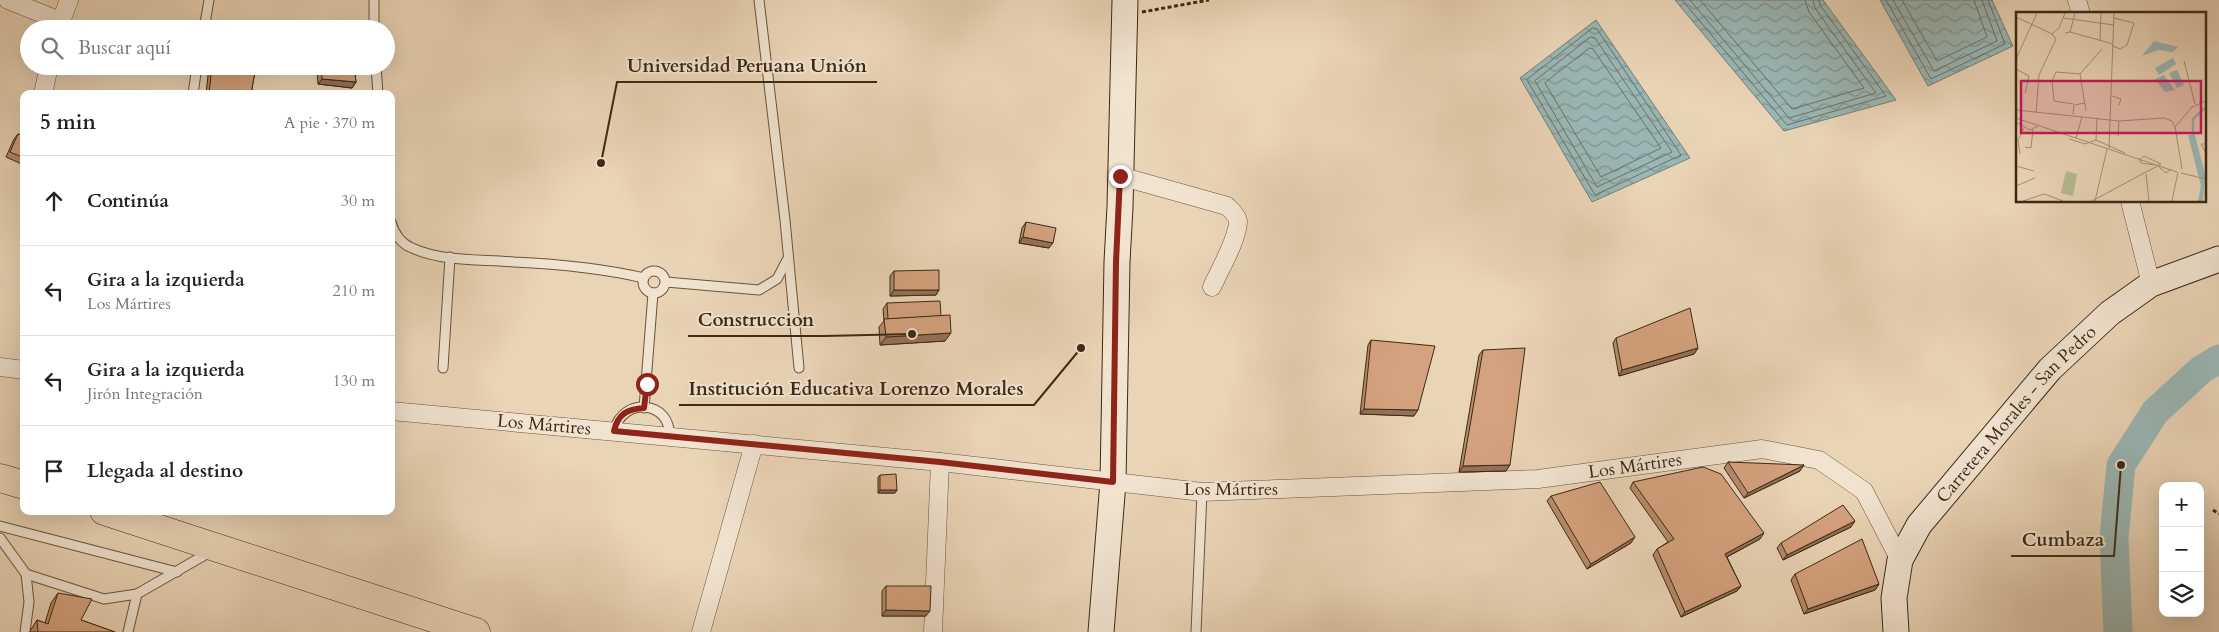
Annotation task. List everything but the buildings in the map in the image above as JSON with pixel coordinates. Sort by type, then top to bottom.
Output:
[{"type":"main road","points":[[0,478],[20,484]]},
{"type":"main road","points":[[116,515],[476,632]]},
{"type":"street","points":[[8,0],[49,20]]},
{"type":"street","points":[[61,20],[69,0]]},
{"type":"street","points":[[1101,632],[1113,482],[1116,262],[1125,8]]},
{"type":"street","points":[[44,90],[47,75]]},
{"type":"street","points":[[1120,176],[1227,206],[1233,212],[1238,220],[1236,231],[1212,287]]},
{"type":"street","points":[[2130,202],[2151,284]]},
{"type":"street","name":"Carretera Morales - San Pedro","points":[[1896,632],[1894,598],[1900,560],[1919,525],[2050,369],[2110,313],[2151,284],[2219,259]]},
{"type":"street","points":[[0,367],[20,370]]},
{"type":"street","name":"Los Mártires","points":[[395,410],[940,462],[1202,492],[1538,479],[1762,449],[1819,460],[1864,491],[1900,560]]},
{"type":"street","points":[[701,632],[754,444]]},
{"type":"street","points":[[932,632],[940,462]]},
{"type":"lane","points":[[206,20],[209,0]]},
{"type":"lane","points":[[374,0],[374,20]]},
{"type":"lane","points":[[759,0],[799,368]]},
{"type":"lane","points":[[194,90],[196,75]]},
{"type":"lane","points":[[377,75],[378,90]]},
{"type":"lane","points":[[395,231],[398,237],[410,248],[450,257],[554,264],[616,272],[644,278]]},
{"type":"lane","points":[[442,368],[450,257]]},
{"type":"lane","points":[[666,282],[759,290],[777,279],[788,258]]},
{"type":"lane","points":[[644,278],[651,272],[656,271],[664,277],[666,282]]},
{"type":"lane","points":[[644,278],[645,288],[654,293],[662,290],[666,282]]},
{"type":"lane","points":[[644,408],[654,293]]},
{"type":"lane","points":[[614,431],[616,422],[624,412],[644,408],[653,409],[665,418],[669,436]]},
{"type":"lane","points":[[1196,632],[1202,492]]},
{"type":"lane","points":[[0,526],[177,572]]},
{"type":"lane","points":[[0,538],[26,574],[29,602],[25,632]]},
{"type":"lane","points":[[26,574],[104,599],[137,594],[217,548]]},
{"type":"lane","points":[[128,632],[137,594]]},
{"type":"path","points":[[1125,8],[1209,0]]},
{"type":"path","points":[[2213,510],[2219,514]]},
{"type":"water","points":[[1675,0],[1823,0],[1896,100],[1784,131]]},
{"type":"water","points":[[1880,0],[1992,0],[2013,46],[1928,86]]},
{"type":"water","points":[[1596,20],[1690,158],[1592,202],[1520,78]]},
{"type":"waterway","points":[[2118,632],[2114,538],[2121,465],[2155,412],[2202,369],[2219,359]]},
{"type":"place","name":"Universidad Peruana Unión","points":[[601,163]]},
{"type":"place","name":"Construccion","points":[[912,334]]},
{"type":"place","name":"Institución Educativa Lorenzo Morales","points":[[1081,348]]},
{"type":"place","name":"Cumbaza","points":[[2121,465]]},
{"type":"route","points":[[647,384],[644,408],[624,412],[616,422],[614,431],[940,462],[1113,482],[1116,262],[1120,176]]}]
